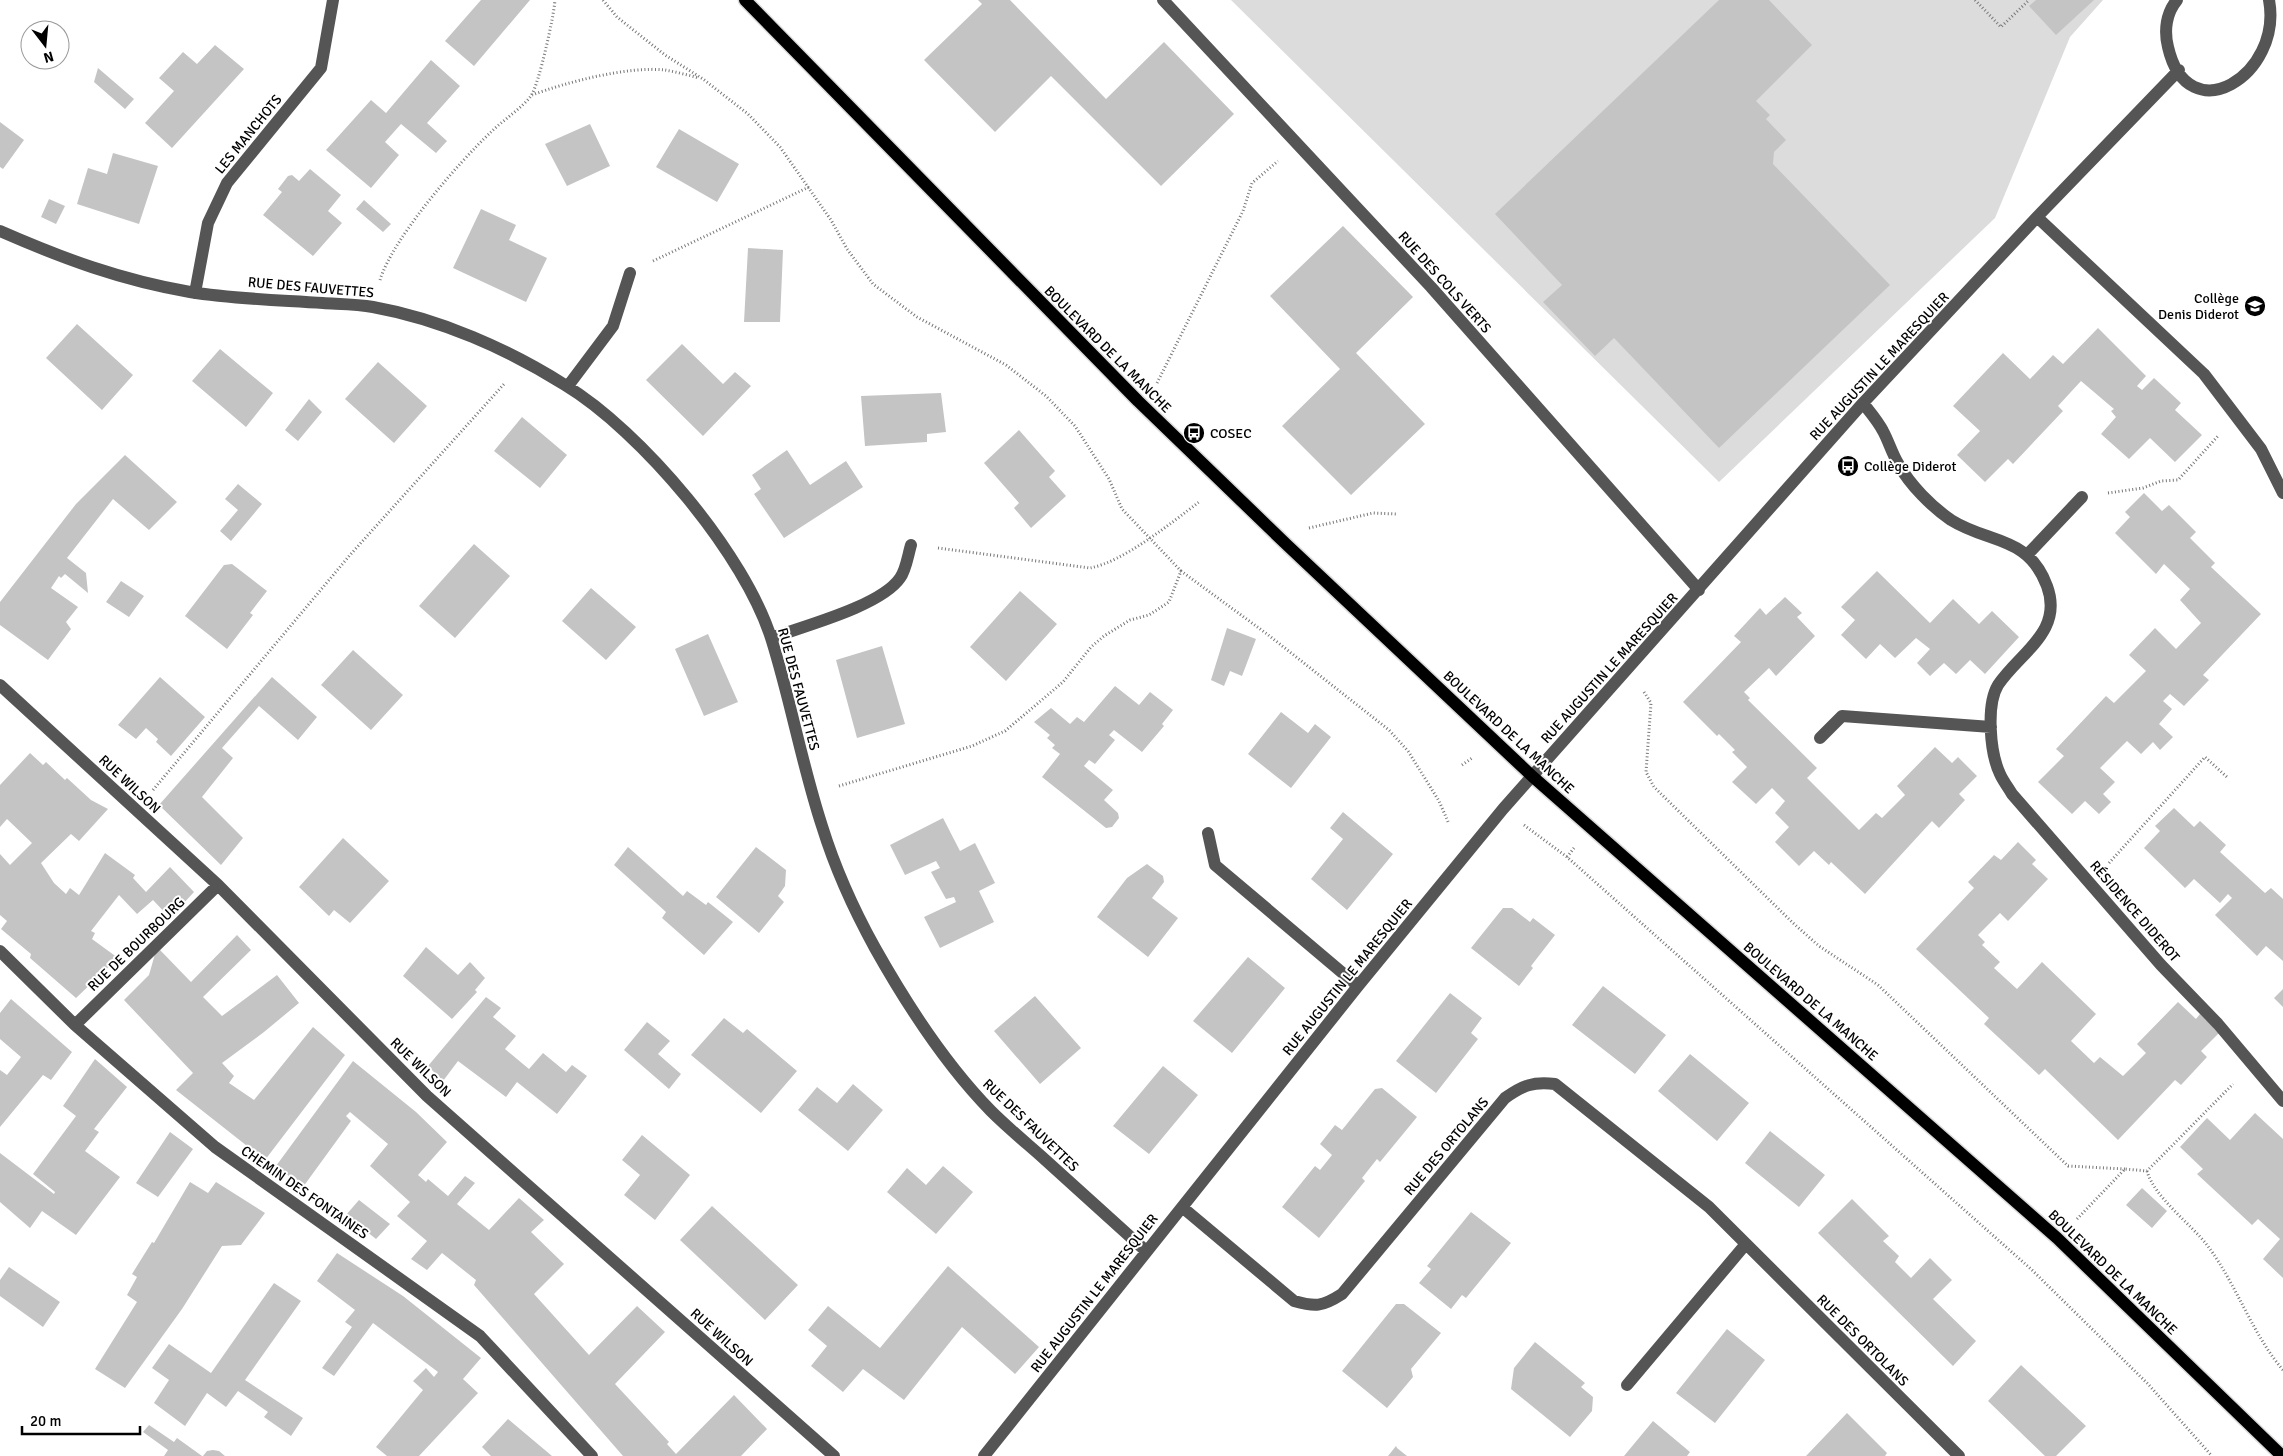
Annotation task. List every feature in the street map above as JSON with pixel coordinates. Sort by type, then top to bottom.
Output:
[{"type":"main road","name":"BOULEVARD DE LA MANCHE","points":[[744,0],[1138,402],[1286,544],[1532,776],[2057,1238],[2282,1456]]},
{"type":"street","name":"LES MANCHOTS","points":[[194,292],[208,223],[227,183],[321,68],[333,0]]},
{"type":"street","name":"RUE DES COLS VERTS","points":[[1163,0],[1301,150],[1432,287],[1699,590]]},
{"type":"street","points":[[2177,0],[2167,20],[2166,38],[2170,55],[2179,70],[2191,81],[2206,88],[2222,91],[2239,89],[2260,77]]},
{"type":"street","points":[[2269,0],[2275,8],[2280,33]]},
{"type":"street","name":"RUE AUGUSTIN LE MARESQUIER","points":[[984,1456],[1358,986],[1532,776],[1863,403],[2037,217],[2179,70]]},
{"type":"street","points":[[2037,217],[2204,374],[2237,415],[2261,450],[2283,493]]},
{"type":"street","name":"RUE DES FAUVETTES","points":[[0,231],[56,255],[127,280],[194,292],[372,306],[458,332],[524,362],[568,386],[625,433],[652,458],[698,512],[753,595],[771,638],[823,830],[848,892],[875,948],[922,1023],[959,1074],[992,1111],[1146,1251]]},
{"type":"street","points":[[568,386],[612,326],[630,273]]},
{"type":"street","name":"RÉSIDENCE DIDEROT","points":[[1863,403],[1882,430],[1898,465],[1908,480],[1934,505],[1951,519],[1976,533],[2006,541],[2027,556],[2043,576],[2052,606],[2045,629],[2038,640],[1998,685],[1992,698],[1991,727],[1999,773],[2012,794],[2161,965],[2218,1024],[2251,1066],[2283,1100]]},
{"type":"street","points":[[2027,556],[2082,498]]},
{"type":"street","points":[[771,638],[860,606],[881,595],[901,578],[911,545]]},
{"type":"street","name":"RUE WILSON","points":[[0,685],[218,885],[427,1096],[834,1456]]},
{"type":"street","points":[[1820,738],[1842,716],[1991,727]]},
{"type":"street","points":[[1208,833],[1215,865],[1358,986]]},
{"type":"street","name":"RUE DE BOURBOURG","points":[[75,1025],[218,885]]},
{"type":"street","name":"CHEMIN DES FONTAINES","points":[[0,951],[75,1025],[215,1147],[480,1336],[592,1456]]},
{"type":"street","name":"RUE DES ORTOLANS","points":[[1182,1207],[1294,1301],[1311,1306],[1327,1304],[1342,1294],[1505,1098],[1520,1087],[1536,1082],[1555,1084],[1709,1207],[1745,1245],[1959,1456]]},
{"type":"street","points":[[1627,1385],[1745,1245]]},
{"type":"path","points":[[531,95],[546,46],[555,0]]},
{"type":"path","points":[[603,0],[617,17],[658,49],[703,79],[748,114],[761,127],[780,147],[809,187],[846,249],[873,284],[917,317],[1006,365],[1046,396],[1075,426],[1108,479],[1122,509],[1148,538],[1181,571],[1267,634],[1389,730],[1408,751],[1439,801],[1450,824]]},
{"type":"path","points":[[1975,0],[2001,27],[2029,0]]},
{"type":"path","points":[[372,306],[382,271],[394,247],[445,183],[490,133],[531,95],[561,84],[630,72],[664,70],[703,79]]},
{"type":"path","points":[[1138,402],[1160,380],[1243,211],[1252,183],[1273,163],[1301,150]]},
{"type":"path","points":[[630,273],[809,187]]},
{"type":"path","points":[[136,810],[350,555],[524,362]]},
{"type":"path","points":[[2082,498],[2178,480],[2237,415]]},
{"type":"path","points":[[911,545],[1090,568],[1104,565],[1148,538],[1199,502]]},
{"type":"path","points":[[1286,544],[1304,530],[1373,513],[1396,514]]},
{"type":"path","points":[[812,794],[972,746],[1005,731],[1063,682],[1091,647],[1104,636],[1130,620],[1148,615],[1169,602],[1181,571]]},
{"type":"path","points":[[1626,671],[1649,697],[1650,731],[1646,772],[1654,787],[1792,923],[1819,946],[1878,985],[2068,1166],[2147,1171]]},
{"type":"path","points":[[1462,765],[1479,753]]},
{"type":"path","points":[[2091,883],[2205,757],[2228,778]]},
{"type":"path","points":[[1524,826],[1567,857],[2032,1270],[2148,1384],[2212,1456]]},
{"type":"path","points":[[2147,1171],[2251,1066]]},
{"type":"path","points":[[2057,1238],[2125,1169]]},
{"type":"path","points":[[2147,1171],[2150,1181],[2156,1190],[2208,1247],[2283,1370]]},
{"type":"shaded area","points":[[1231,0],[2103,0],[2070,37],[1995,218],[1719,482]]},
{"type":"building","points":[[481,0],[530,0],[474,66],[445,41]]},
{"type":"building","points":[[978,0],[1010,0],[1106,99],[1164,42],[1234,114],[1161,186],[1051,76],[995,132],[924,60],[982,4]]},
{"type":"building","points":[[1719,0],[1769,0],[1812,45],[1756,101],[1770,115],[1766,119],[1786,140],[1774,152],[1773,164],[1890,285],[1719,448],[1614,338],[1595,356],[1543,302],[1562,285],[1495,214]]},
{"type":"building","points":[[2036,0],[2094,0],[2056,35],[2029,6]]},
{"type":"building","points":[[215,45],[244,69],[172,148],[145,123],[174,91],[159,78],[183,52],[197,64]]},
{"type":"building","points":[[431,60],[460,86],[427,123],[447,141],[436,153],[401,124],[385,142],[399,155],[371,188],[326,150],[371,100],[386,113]]},
{"type":"building","points":[[98,68],[134,99],[125,109],[94,82]]},
{"type":"building","points":[[0,122],[24,140],[3,169],[0,167]]},
{"type":"building","points":[[590,124],[610,166],[567,186],[545,144]]},
{"type":"building","points":[[679,129],[739,164],[717,202],[656,167]]},
{"type":"building","points":[[113,153],[158,166],[139,224],[77,204],[88,168],[107,174]]},
{"type":"building","points":[[310,169],[341,195],[328,211],[342,223],[313,256],[263,215],[282,192],[278,189],[288,176],[292,175],[299,181]]},
{"type":"building","points":[[49,199],[65,206],[56,224],[41,217]]},
{"type":"building","points":[[364,200],[391,224],[383,232],[356,209]]},
{"type":"building","points":[[481,209],[516,225],[509,240],[547,258],[526,302],[453,268]]},
{"type":"building","points":[[1343,226],[1413,297],[1356,353],[1425,424],[1351,495],[1282,426],[1340,369],[1270,296]]},
{"type":"building","points":[[748,248],[783,250],[780,322],[744,322]]},
{"type":"building","points":[[77,324],[133,375],[102,410],[46,358]]},
{"type":"building","points":[[2098,328],[2146,376],[2137,386],[2142,390],[2154,378],[2181,403],[2175,410],[2202,435],[2175,462],[2150,438],[2129,459],[2101,434],[2116,417],[2111,411],[2114,409],[2081,381],[2058,406],[2063,411],[2013,464],[2008,459],[1985,482],[1957,455],[1980,431],[1953,406],[2003,353],[2030,379],[2053,355],[2063,364]]},
{"type":"building","points":[[682,344],[723,384],[735,372],[751,386],[703,436],[646,380]]},
{"type":"building","points":[[220,349],[273,393],[246,427],[192,381]]},
{"type":"building","points":[[378,362],[427,406],[394,443],[345,399]]},
{"type":"building","points":[[941,393],[946,432],[927,434],[927,442],[865,446],[861,396]]},
{"type":"building","points":[[309,399],[322,412],[298,441],[285,430]]},
{"type":"building","points":[[522,417],[567,455],[540,488],[494,451]]},
{"type":"building","points":[[1019,430],[1055,471],[1049,477],[1066,496],[1031,528],[1014,508],[1019,503],[984,463]]},
{"type":"building","points":[[787,450],[810,485],[846,461],[863,487],[784,538],[754,494],[761,489],[752,475]]},
{"type":"building","points":[[125,455],[177,502],[149,530],[113,499],[67,558],[86,573],[88,593],[65,574],[61,578],[59,576],[51,588],[78,607],[66,622],[71,629],[48,660],[0,625],[0,602],[76,504]]},
{"type":"building","points":[[238,484],[262,504],[231,541],[220,531],[238,510],[225,499]]},
{"type":"building","points":[[2144,493],[2162,511],[2169,505],[2196,532],[2190,538],[2215,563],[2211,567],[2261,614],[2203,675],[2209,680],[2184,706],[2170,694],[2163,701],[2172,709],[2159,724],[2173,737],[2160,750],[2153,742],[2141,754],[2127,741],[2100,768],[2115,782],[2103,794],[2111,802],[2099,814],[2085,801],[2072,814],[2038,782],[2064,756],[2056,749],[2106,696],[2114,703],[2146,671],[2129,655],[2155,628],[2176,649],[2201,623],[2180,600],[2190,589],[2164,564],[2156,574],[2115,533],[2130,517],[2125,512]]},
{"type":"building","points":[[474,544],[510,576],[455,638],[419,606]]},
{"type":"building","points":[[232,564],[267,591],[250,613],[253,615],[227,649],[185,616],[224,565]]},
{"type":"building","points":[[1877,571],[1930,623],[1953,599],[1979,624],[1992,611],[2019,637],[1985,674],[1970,660],[1956,674],[1944,663],[1930,676],[1917,663],[1930,649],[1916,638],[1895,658],[1880,644],[1866,659],[1841,635],[1855,620],[1841,607]]},
{"type":"building","points":[[121,581],[144,596],[129,617],[106,602]]},
{"type":"building","points":[[591,588],[636,627],[606,660],[562,621]]},
{"type":"building","points":[[1020,591],[1057,624],[1006,681],[970,647]]},
{"type":"building","points":[[1785,597],[1802,613],[1797,617],[1815,636],[1776,676],[1769,668],[1744,692],[1750,698],[1748,700],[1817,768],[1807,778],[1859,830],[1876,813],[1882,818],[1905,795],[1897,786],[1935,747],[1952,763],[1958,757],[1977,776],[1959,794],[1965,800],[1939,828],[1932,821],[1865,894],[1831,862],[1829,865],[1814,851],[1799,866],[1775,842],[1789,827],[1775,813],[1785,801],[1772,788],[1756,804],[1732,782],[1747,767],[1732,752],[1735,750],[1719,734],[1717,736],[1683,702],[1741,642],[1734,636],[1760,608],[1766,615]]},
{"type":"building","points":[[1227,628],[1256,639],[1242,676],[1230,671],[1224,686],[1211,680]]},
{"type":"building","points":[[708,634],[738,702],[704,716],[675,649]]},
{"type":"building","points":[[882,646],[905,724],[857,738],[836,660]]},
{"type":"building","points":[[353,650],[403,695],[371,730],[321,685]]},
{"type":"building","points":[[160,677],[205,717],[171,756],[156,742],[158,739],[146,728],[136,739],[118,725]]},
{"type":"building","points":[[272,677],[317,717],[298,740],[259,706],[222,748],[233,758],[202,797],[243,838],[221,865],[159,805]]},
{"type":"building","points":[[1115,686],[1139,705],[1150,692],[1173,710],[1162,724],[1164,726],[1142,752],[1114,730],[1109,735],[1115,740],[1095,764],[1089,760],[1084,766],[1113,790],[1104,800],[1118,813],[1119,818],[1112,827],[1106,828],[1042,777],[1060,754],[1052,748],[1055,745],[1047,738],[1050,735],[1034,722],[1051,708],[1070,724],[1077,717],[1084,722]]},
{"type":"building","points":[[1281,712],[1308,733],[1315,724],[1331,737],[1291,788],[1248,754]]},
{"type":"building","points":[[30,753],[43,765],[46,762],[65,780],[67,778],[91,800],[108,809],[79,841],[71,834],[41,863],[54,883],[66,894],[70,888],[79,895],[105,853],[135,875],[133,878],[146,892],[170,867],[194,892],[170,918],[153,900],[137,914],[119,895],[91,931],[95,933],[92,939],[118,958],[76,998],[30,958],[31,954],[1,929],[7,921],[0,915],[0,854],[10,865],[32,843],[7,819],[0,827],[0,785]]},
{"type":"building","points":[[2174,808],[2194,827],[2200,821],[2226,845],[2220,852],[2265,893],[2271,888],[2283,899],[2283,961],[2266,946],[2257,956],[2215,915],[2232,898],[2228,894],[2220,903],[2194,879],[2185,888],[2144,848],[2160,831],[2155,826]]},
{"type":"building","points":[[1343,812],[1393,854],[1347,910],[1311,879],[1343,839],[1330,828]]},
{"type":"building","points":[[943,818],[960,851],[975,843],[995,883],[979,891],[994,922],[940,948],[924,917],[956,902],[954,897],[946,899],[931,872],[940,868],[936,861],[905,875],[890,845]]},
{"type":"building","points":[[343,838],[389,881],[350,923],[334,910],[329,916],[299,887]]},
{"type":"building","points":[[2018,842],[2036,860],[2032,864],[2048,879],[2008,921],[2000,913],[1978,935],[1985,942],[1982,945],[2000,962],[1994,968],[2017,989],[2042,962],[2096,1014],[2071,1041],[2094,1063],[2100,1057],[2123,1076],[2146,1053],[2137,1044],[2178,1002],[2196,1019],[2200,1014],[2219,1033],[2201,1051],[2207,1057],[2181,1085],[2175,1080],[2118,1140],[2045,1069],[2039,1075],[1984,1024],[1989,1018],[1916,949],[1974,888],[1968,882],[1994,855],[2001,860]]},
{"type":"building","points":[[628,847],[683,896],[687,891],[706,905],[708,902],[733,922],[704,955],[662,918],[666,912],[614,865]]},
{"type":"building","points":[[756,847],[786,870],[785,886],[778,896],[784,902],[759,933],[716,897]]},
{"type":"building","points":[[1147,864],[1163,876],[1164,882],[1152,898],[1178,918],[1148,957],[1097,917],[1127,878]]},
{"type":"building","points":[[1503,908],[1512,908],[1530,922],[1533,918],[1555,935],[1531,966],[1533,968],[1519,986],[1471,948]]},
{"type":"building","points":[[237,935],[251,950],[203,997],[222,1016],[277,975],[299,1003],[222,1063],[234,1076],[229,1083],[254,1100],[313,1027],[345,1055],[265,1160],[176,1090],[193,1073],[124,1000],[149,975],[155,954],[160,950],[191,982]]},
{"type":"building","points":[[426,947],[458,975],[470,962],[485,978],[475,990],[477,992],[452,1019],[403,976]]},
{"type":"building","points":[[1248,957],[1285,988],[1232,1053],[1193,1021]]},
{"type":"building","points":[[1603,986],[1666,1035],[1635,1074],[1572,1025]]},
{"type":"building","points":[[2283,989],[2283,1007],[2274,998]]},
{"type":"building","points":[[1450,993],[1482,1018],[1471,1033],[1478,1039],[1436,1093],[1396,1061]]},
{"type":"building","points":[[1035,996],[1081,1048],[1040,1084],[994,1031]]},
{"type":"building","points":[[486,997],[501,1008],[493,1017],[516,1036],[505,1049],[529,1069],[543,1053],[566,1072],[572,1065],[587,1076],[557,1114],[517,1082],[506,1097],[458,1061],[443,1081],[428,1066]]},
{"type":"building","points":[[11,999],[72,1052],[51,1080],[43,1075],[0,1127],[0,1070],[7,1075],[21,1057],[0,1039],[0,1013]]},
{"type":"building","points":[[724,1018],[743,1033],[747,1029],[797,1071],[761,1113],[691,1055]]},
{"type":"building","points":[[647,1022],[670,1041],[658,1054],[681,1074],[669,1089],[624,1050]]},
{"type":"building","points":[[1690,1054],[1749,1103],[1717,1141],[1658,1091]]},
{"type":"building","points":[[95,1059],[127,1087],[94,1129],[99,1132],[85,1151],[120,1177],[76,1235],[42,1211],[30,1228],[0,1202],[0,1153],[54,1194],[55,1192],[33,1174],[76,1116],[63,1106]]},
{"type":"building","points":[[353,1061],[416,1112],[447,1142],[418,1175],[426,1182],[428,1179],[448,1196],[465,1176],[475,1183],[457,1204],[489,1230],[519,1198],[544,1220],[531,1232],[564,1264],[534,1294],[589,1355],[637,1306],[665,1332],[615,1384],[669,1442],[667,1444],[676,1454],[734,1395],[767,1429],[741,1456],[623,1456],[474,1285],[476,1280],[442,1253],[427,1270],[411,1259],[427,1241],[397,1216],[410,1202],[370,1166],[388,1144],[350,1112],[346,1116],[351,1121],[303,1187],[276,1166]]},
{"type":"building","points":[[1163,1066],[1198,1095],[1149,1154],[1113,1126]]},
{"type":"building","points":[[853,1084],[883,1110],[848,1151],[798,1110],[817,1087],[837,1103]]},
{"type":"building","points":[[1382,1088],[1417,1117],[1380,1162],[1377,1159],[1362,1178],[1365,1181],[1319,1238],[1282,1207],[1315,1166],[1320,1170],[1332,1155],[1320,1144],[1335,1125],[1342,1130],[1375,1089]]},
{"type":"building","points":[[2255,1113],[2283,1139],[2283,1278],[2263,1259],[2280,1239],[2258,1219],[2252,1225],[2197,1174],[2203,1169],[2180,1147],[2207,1118],[2230,1140]]},
{"type":"building","points":[[1770,1131],[1825,1175],[1799,1207],[1745,1163]]},
{"type":"building","points":[[170,1132],[193,1149],[158,1197],[136,1183]]},
{"type":"building","points":[[642,1135],[690,1175],[655,1220],[624,1195],[640,1175],[622,1160]]},
{"type":"building","points":[[943,1166],[973,1192],[936,1234],[887,1192],[907,1168],[926,1185]]},
{"type":"building","points":[[190,1182],[208,1193],[216,1182],[265,1213],[241,1245],[222,1246],[182,1309],[125,1388],[95,1369],[137,1302],[127,1295],[137,1277],[132,1274],[152,1242],[154,1243]]},
{"type":"building","points":[[2142,1188],[2167,1211],[2152,1228],[2126,1205]]},
{"type":"building","points":[[1852,1199],[1889,1236],[1883,1241],[1899,1256],[1895,1262],[1911,1278],[1930,1258],[1952,1280],[1933,1299],[1976,1341],[1953,1366],[1818,1233]]},
{"type":"building","points":[[359,1200],[390,1224],[376,1239],[346,1215]]},
{"type":"building","points":[[712,1206],[798,1285],[765,1320],[680,1240]]},
{"type":"building","points":[[1471,1212],[1511,1243],[1466,1298],[1462,1295],[1451,1309],[1419,1283],[1431,1269],[1427,1266]]},
{"type":"building","points":[[337,1253],[403,1296],[481,1358],[463,1379],[478,1393],[419,1456],[387,1456],[376,1447],[423,1390],[413,1381],[426,1368],[434,1377],[438,1372],[373,1323],[334,1376],[322,1368],[352,1327],[345,1322],[355,1310],[317,1281]]},
{"type":"building","points":[[948,1266],[1039,1347],[1015,1374],[962,1327],[904,1400],[863,1369],[843,1392],[811,1366],[827,1346],[808,1330],[828,1306],[880,1348]]},
{"type":"building","points":[[9,1267],[60,1302],[43,1327],[0,1296],[0,1280]]},
{"type":"building","points":[[274,1283],[301,1301],[245,1380],[303,1418],[291,1436],[264,1417],[268,1412],[238,1391],[226,1407],[207,1393],[185,1426],[154,1403],[169,1380],[152,1368],[169,1344],[211,1373]]},
{"type":"building","points":[[1396,1304],[1404,1304],[1441,1333],[1411,1369],[1413,1377],[1387,1408],[1342,1371]]},
{"type":"building","points":[[1727,1329],[1765,1360],[1715,1423],[1676,1393]]},
{"type":"building","points":[[1535,1342],[1585,1383],[1581,1387],[1593,1397],[1592,1411],[1570,1437],[1511,1389],[1514,1368]]},
{"type":"building","points":[[2021,1365],[2086,1426],[2056,1456],[2045,1456],[1988,1401]]},
{"type":"building","points":[[1847,1413],[1887,1453],[1885,1456],[1806,1456]]},
{"type":"building","points":[[508,1419],[552,1456],[491,1456],[482,1447]]},
{"type":"building","points":[[1653,1421],[1690,1452],[1687,1456],[1624,1456]]},
{"type":"building","points":[[149,1425],[174,1442],[177,1438],[202,1456],[164,1456],[168,1450],[143,1432]]},
{"type":"building","points":[[1396,1446],[1397,1448],[1407,1456],[1388,1456]]},
{"type":"building","points":[[207,1451],[219,1451],[225,1456],[203,1456]]},
{"type":"place","name":"Collège Denis Diderot","points":[[2255,306]]},
{"type":"place","name":"COSEC","points":[[1194,433]]},
{"type":"place","name":"Collège Diderot","points":[[1848,466]]}]
